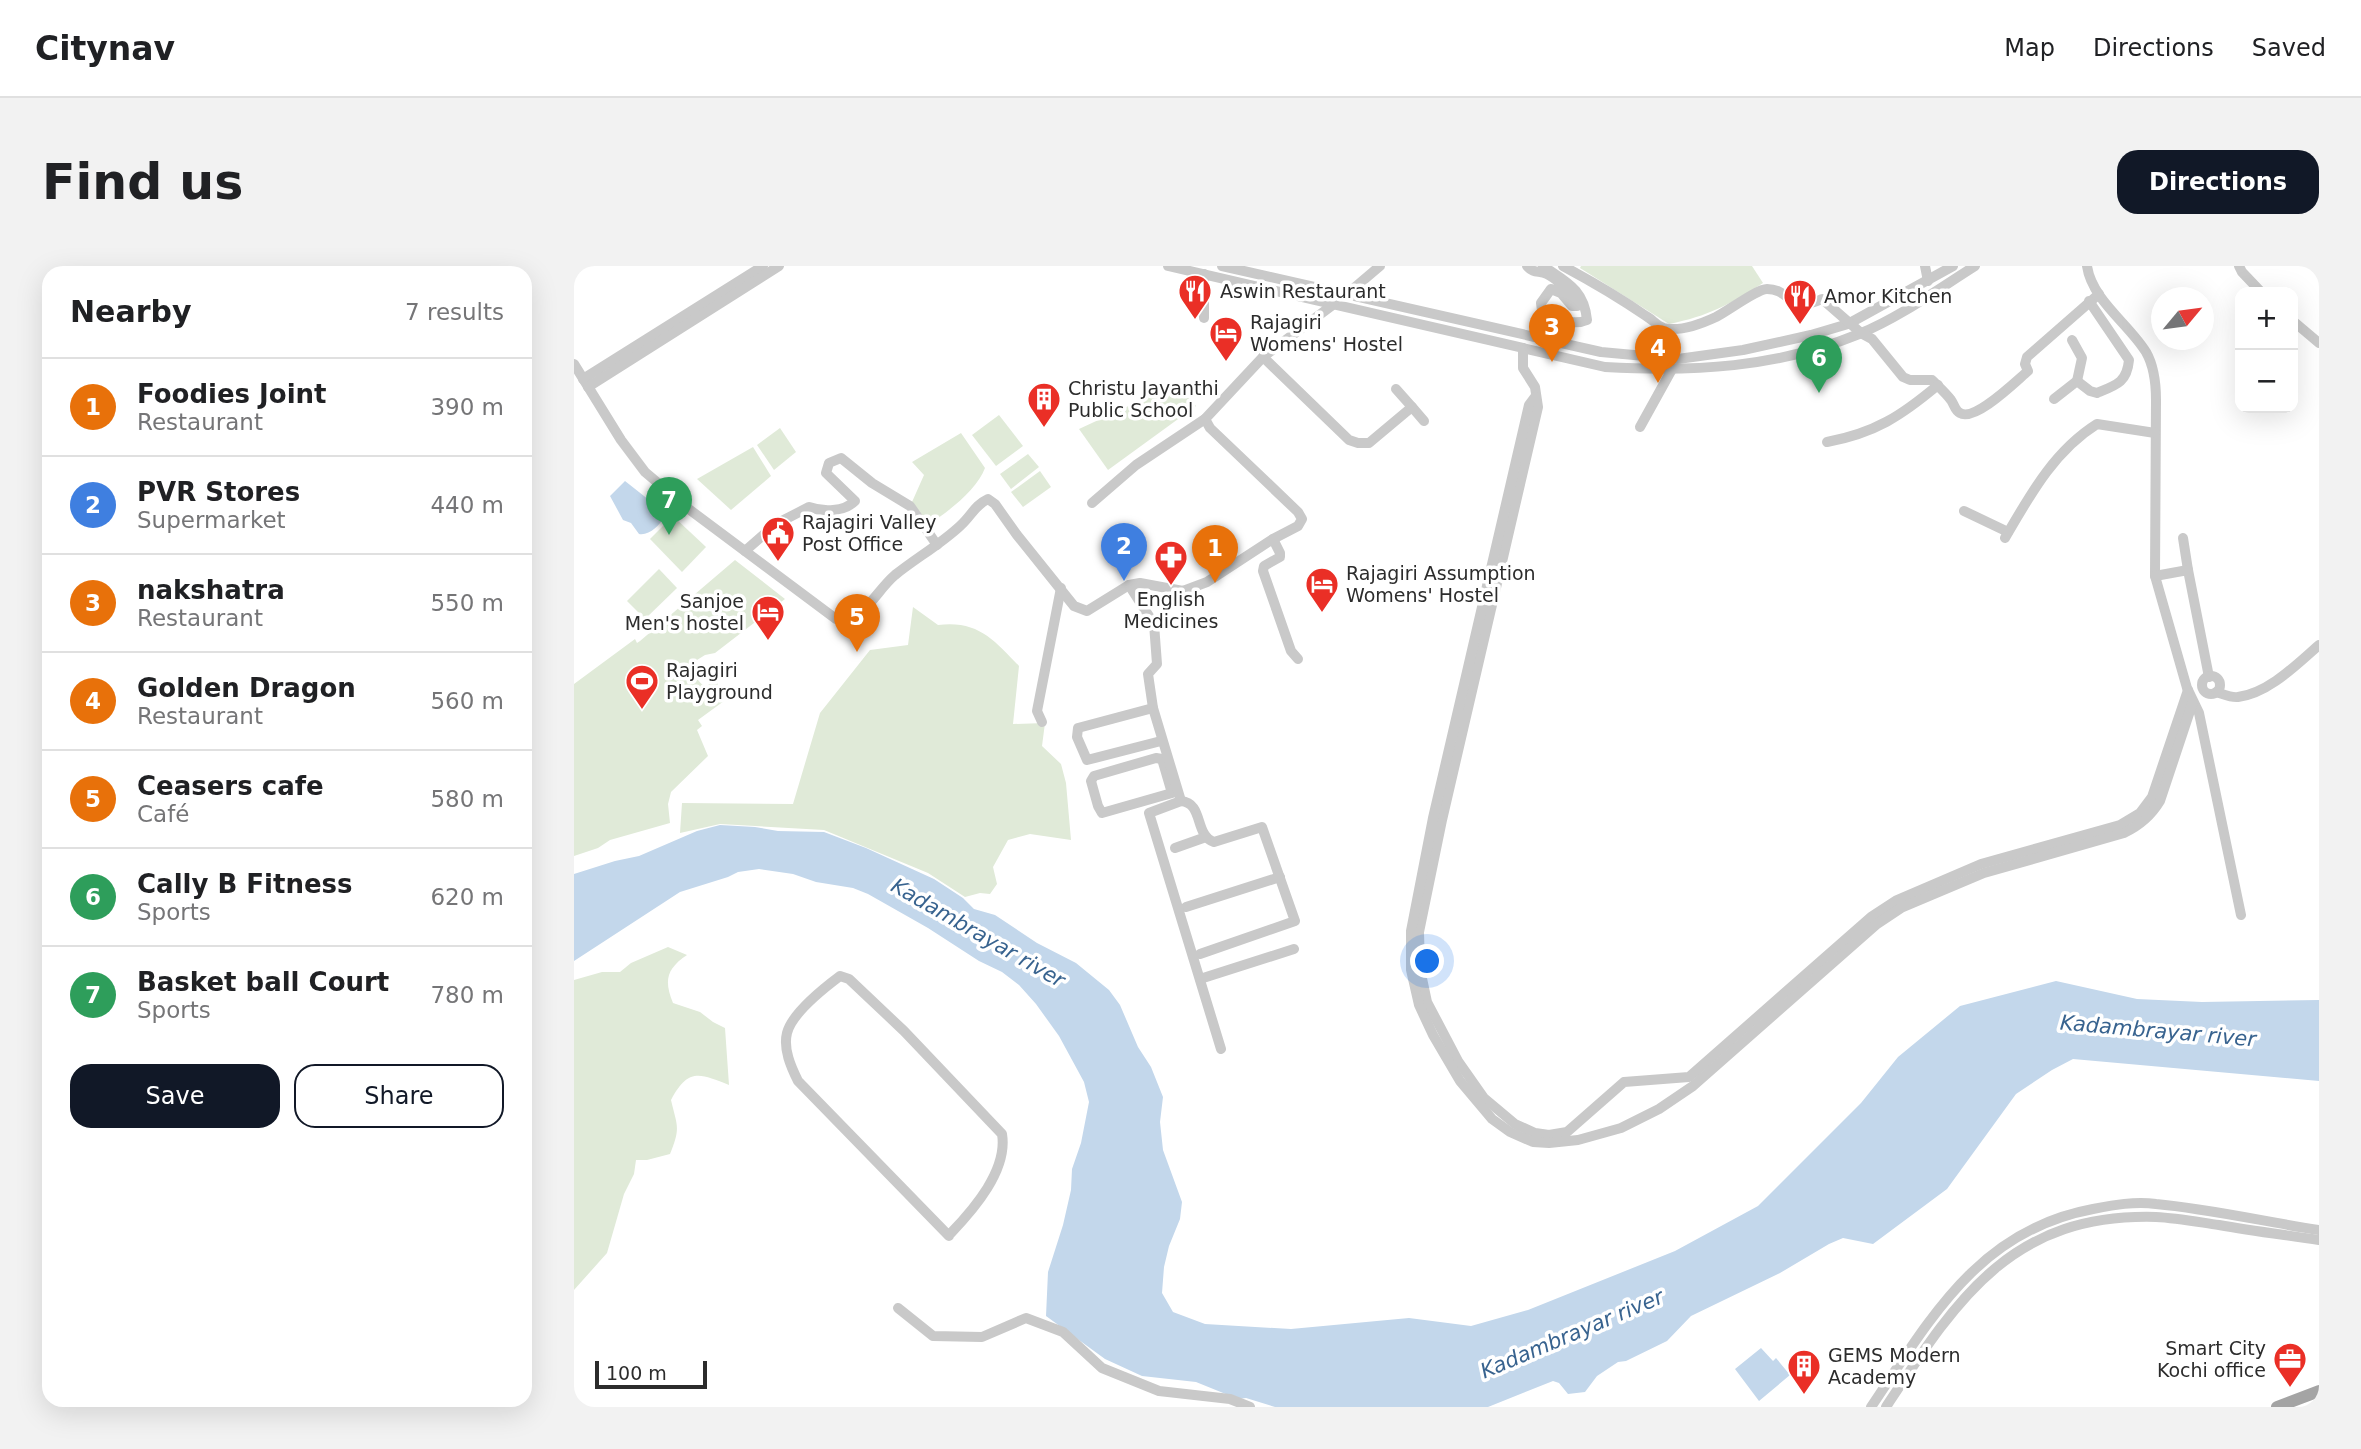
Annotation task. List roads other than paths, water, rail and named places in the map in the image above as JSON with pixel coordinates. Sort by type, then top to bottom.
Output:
[{"type":"main road","points":[[2277,1407],[2319,1391]]},
{"type":"street","points":[[585,383],[763,266]]},
{"type":"street","points":[[585,383],[779,266]]},
{"type":"street","points":[[1168,266],[1605,368],[1671,371],[1715,369],[1785,357],[1861,333],[1917,303],[1975,266]]},
{"type":"street","points":[[1222,266],[1601,352],[1678,359],[1743,350],[1848,324],[1928,281],[1948,267]]},
{"type":"street","points":[[1347,294],[1380,266]]},
{"type":"street","points":[[1527,266],[1534,273],[1548,274],[1569,290],[1578,301],[1577,306],[1572,306],[1561,293],[1551,289],[1541,303],[1542,311],[1552,318],[1562,320],[1582,323],[1587,320],[1578,292],[1544,266]]},
{"type":"street","points":[[1563,266],[1648,316],[1662,328],[1680,329],[1713,319],[1757,292],[1767,289],[1778,291],[1794,303],[1810,304],[1822,299],[1848,324],[1872,339],[1903,377],[1910,380],[1932,380],[1951,400],[1958,413],[1972,414],[2028,371],[2025,364],[2027,357],[2099,294]]},
{"type":"street","points":[[1925,266],[1928,281]]},
{"type":"street","points":[[2087,266],[2099,294],[2147,354],[2156,387],[2155,576],[2187,689],[2199,713],[2241,915]]},
{"type":"street","points":[[2239,266],[2256,287]]},
{"type":"street","points":[[1204,274],[1204,318]]},
{"type":"street","points":[[2077,381],[2097,393],[2124,380],[2129,360],[2089,301]]},
{"type":"street","points":[[1092,503],[1136,465],[1205,419],[1263,357],[1334,303]]},
{"type":"street","points":[[2298,325],[2319,344]]},
{"type":"street","points":[[2054,400],[2077,381],[2082,358],[2072,340]]},
{"type":"street","points":[[1523,348],[1523,369],[1533,380],[1538,407],[1442,820],[1421,920],[1419,945],[1420,969],[1427,1002],[1448,1045],[1491,1105],[1525,1129],[1542,1134],[1567,1132],[1624,1082],[1689,1077],[1871,917],[1897,900],[1981,864],[2120,825],[2134,818],[2152,797],[2187,689]]},
{"type":"street","points":[[1263,357],[1339,433],[1357,443],[1369,443],[1412,407]]},
{"type":"street","points":[[574,364],[645,472],[786,584],[836,619],[849,618],[870,604],[894,576],[963,524],[975,507],[988,499],[995,504],[1074,606],[1084,611],[1129,585],[1140,583],[1183,591],[1207,582],[1298,526],[1302,519],[1298,512],[1210,428],[1205,419]]},
{"type":"street","points":[[1640,427],[1671,371]]},
{"type":"street","points":[[1827,442],[1878,428],[1938,385]]},
{"type":"street","points":[[1396,389],[1424,421]]},
{"type":"street","points":[[1535,397],[1529,405],[1433,818],[1412,918],[1410,945],[1416,993],[1441,1050],[1477,1104],[1500,1125],[1521,1137],[1533,1142],[1549,1143],[1578,1140],[1607,1133],[1647,1116],[1693,1086],[1893,912],[1984,873],[2115,836],[2139,825],[2156,808],[2164,792],[2193,701],[2203,690],[2203,682],[2209,677],[2218,682],[2216,692]]},
{"type":"street","points":[[1964,511],[2006,535],[2028,497],[2063,450],[2082,433],[2097,424],[2155,433]]},
{"type":"street","points":[[746,551],[776,524],[809,507],[820,511],[849,507],[855,501],[827,473],[829,463],[841,458],[872,483],[909,506],[937,545]]},
{"type":"street","points":[[2183,538],[2209,677]]},
{"type":"street","points":[[1273,539],[1280,556],[1264,566],[1264,571],[1291,651],[1298,659]]},
{"type":"street","points":[[2155,576],[2188,570]]},
{"type":"street","points":[[1129,585],[1154,624],[1157,664],[1148,674],[1153,708],[1177,795]]},
{"type":"street","points":[[1042,722],[1038,711],[1061,588]]},
{"type":"street","points":[[2203,690],[2208,694],[2216,692],[2236,698],[2253,692],[2272,683],[2319,645]]},
{"type":"street","points":[[1153,708],[1087,724],[1078,728],[1077,737],[1087,760],[1161,741]]},
{"type":"street","points":[[1177,795],[1102,813],[1091,780],[1094,776],[1156,758],[1162,759],[1177,795],[1195,808],[1206,837],[1214,842],[1262,827],[1295,921],[1200,954]]},
{"type":"street","points":[[1177,795],[1149,813],[1221,1049]]},
{"type":"street","points":[[1175,848],[1206,837]]},
{"type":"street","points":[[1186,907],[1280,877]]},
{"type":"street","points":[[1200,979],[1294,949]]},
{"type":"street","points":[[839,976],[849,979],[904,1031],[1002,1134],[1004,1147],[999,1163],[977,1205],[950,1235],[798,1081],[789,1060],[786,1034],[792,1021],[820,991],[839,976]]},
{"type":"street","points":[[1886,1407],[1947,1317],[2008,1242],[2045,1221],[2119,1204],[2154,1203],[2319,1230]]},
{"type":"street","points":[[1871,1407],[1938,1308],[1961,1282],[2052,1233],[2080,1224],[2122,1218],[2168,1218],[2319,1240]]},
{"type":"street","points":[[2265,1233],[2268,1222]]},
{"type":"street","points":[[898,1308],[933,1336],[982,1338],[1026,1318],[1063,1332],[1102,1368],[1159,1391],[1230,1399],[1250,1407]]},
{"type":"water","points":[[625,481],[663,511],[663,519],[647,533],[639,534],[631,523],[623,520],[610,496]]},
{"type":"water","name":"Kadambrayar river","points":[[720,825],[824,832],[866,848],[934,879],[963,898],[974,909],[995,915],[1037,943],[1076,963],[1109,990],[1120,1005],[1163,1097],[1160,1122],[1163,1150],[1182,1202],[1180,1219],[1164,1267],[1162,1293],[1173,1312],[1205,1324],[1291,1329],[1409,1318],[1471,1326],[1528,1310],[1675,1251],[1758,1206],[1861,1103],[1898,1057],[1960,1006],[2056,981],[2137,999],[2202,1002],[2319,1000],[2319,1081],[2073,1059],[2016,1094],[1947,1189],[1873,1244],[1843,1238],[1829,1244],[1780,1273],[1691,1316],[1667,1341],[1626,1361],[1618,1362],[1597,1376],[1585,1392],[1568,1394],[1559,1383],[1553,1381],[1488,1407],[1275,1407],[1246,1398],[1238,1399],[1196,1382],[1142,1376],[1105,1359],[1046,1316],[1048,1272],[1063,1225],[1071,1190],[1072,1169],[1081,1143],[1089,1102],[1084,1082],[1059,1036],[1036,1004],[1019,985],[1002,972],[868,894],[793,874],[759,869],[738,872],[680,892],[574,961],[574,874],[639,856],[697,831]]},
{"type":"water","points":[[1761,1348],[1773,1361],[1776,1358],[1790,1375],[1759,1401],[1735,1369]]},
{"type":"place","name":"Aswin Restaurant","points":[[1195,321]]},
{"type":"place","name":"Amor Kitchen","points":[[1800,326]]},
{"type":"place","name":"nakshatra","points":[[1552,362]]},
{"type":"place","name":"Rajagiri Womens' Hostel","points":[[1226,363]]},
{"type":"place","name":"Golden Dragon","points":[[1658,383]]},
{"type":"place","name":"Cally B Fitness","points":[[1819,393]]},
{"type":"place","name":"Christu Jayanthi Public School","points":[[1044,429]]},
{"type":"place","name":"Basket ball Court","points":[[669,535]]},
{"type":"place","name":"Rajagiri Valley Post Office","points":[[778,563]]},
{"type":"place","name":"PVR Stores","points":[[1124,581]]},
{"type":"place","name":"Foodies Joint","points":[[1215,583]]},
{"type":"place","name":"English Medicines","points":[[1171,587]]},
{"type":"place","name":"Rajagiri Assumption Womens' Hostel","points":[[1322,614]]},
{"type":"place","name":"Sanjoe Men's hostel","points":[[768,642]]},
{"type":"place","name":"Ceasers cafe","points":[[857,652]]},
{"type":"place","name":"Rajagiri Playground","points":[[642,711]]},
{"type":"place","name":"Smart City Kochi office","points":[[2290,1389]]},
{"type":"place","name":"GEMS Modern Academy","points":[[1804,1396]]}]
